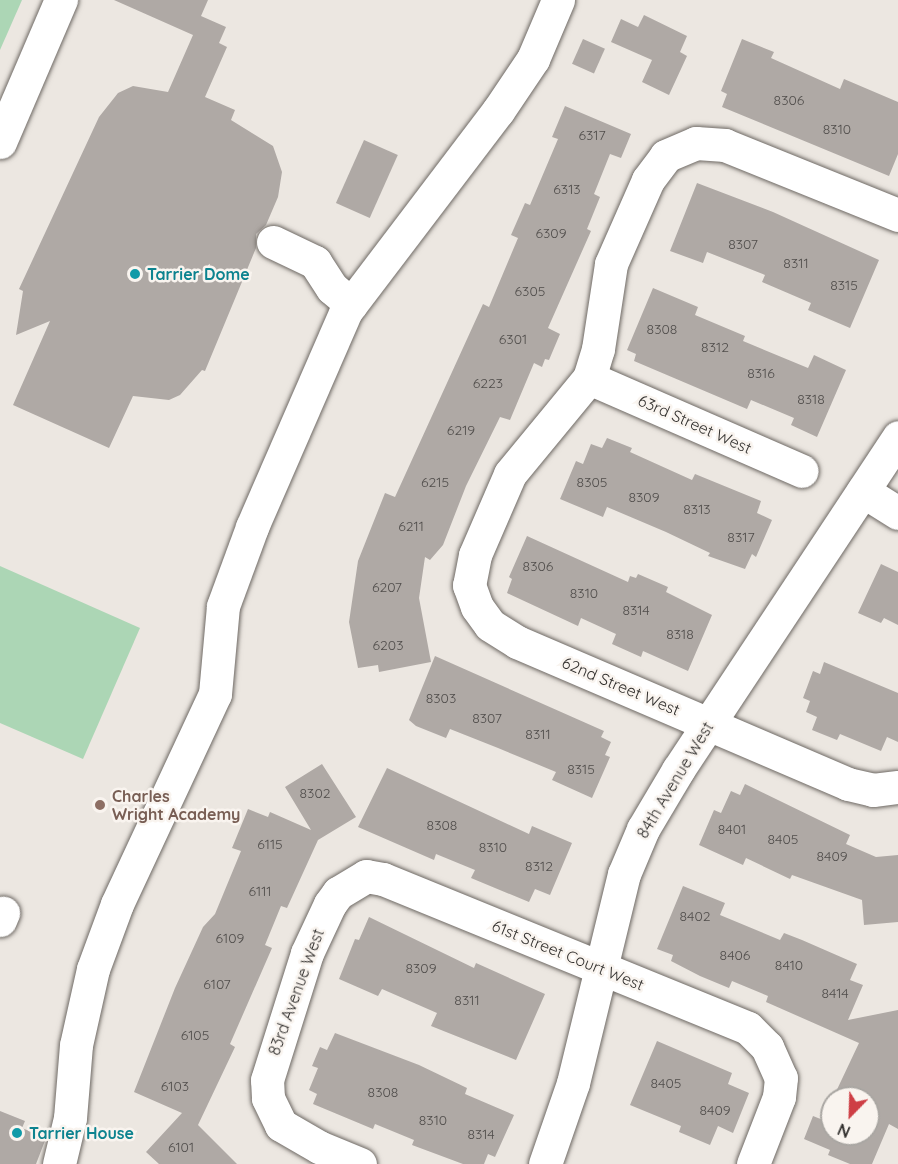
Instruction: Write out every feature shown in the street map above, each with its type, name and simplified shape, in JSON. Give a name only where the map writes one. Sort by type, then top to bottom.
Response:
[{"type":"street","points":[[0,142],[61,0]]},
{"type":"street","points":[[59,1164],[70,1118],[76,1045],[93,969],[117,904],[215,694],[223,606],[230,583],[351,304],[498,111],[533,59],[558,0]]},
{"type":"street","points":[[589,378],[598,349],[607,281],[621,238],[654,169],[673,151],[696,142],[742,151],[898,215]]},
{"type":"street","points":[[273,242],[315,262],[332,288],[351,304]]},
{"type":"street","name":"63rd Street West","points":[[589,378],[802,471]]},
{"type":"street","name":"62nd Street West","points":[[589,378],[510,474],[475,555],[469,585],[482,615],[509,637],[848,784],[873,790],[898,787]]},
{"type":"street","name":"84th Avenue West","points":[[545,1164],[573,1083],[616,902],[635,848],[709,723],[898,437]]},
{"type":"street","points":[[863,491],[898,513]]},
{"type":"street","name":"61st Street Court West","points":[[354,881],[366,876],[383,879],[740,1024],[758,1037],[771,1054],[781,1078],[779,1097],[753,1164]]},
{"type":"street","name":"83rd Avenue West","points":[[354,881],[330,904],[306,954],[267,1080],[274,1114],[293,1134],[360,1164]]},
{"type":"green space","points":[[0,0],[22,0],[0,50]]},
{"type":"green space","points":[[0,566],[140,628],[83,759],[0,723]]},
{"type":"building","name":"Tarrier Dome","points":[[114,0],[208,0],[201,16],[226,27],[219,43],[227,47],[205,97],[235,110],[231,120],[273,146],[282,172],[278,197],[266,225],[256,234],[256,248],[205,371],[202,370],[180,395],[169,400],[133,396],[109,448],[13,405],[50,321],[16,335],[23,291],[19,289],[99,117],[118,93],[133,86],[168,92],[193,35]]},
{"type":"building","points":[[644,15],[687,36],[680,52],[687,56],[669,95],[642,82],[652,60],[611,42],[621,19],[638,27]]},
{"type":"building","points":[[583,39],[605,49],[594,73],[572,64]]},
{"type":"building","points":[[742,39],[774,52],[771,58],[840,89],[844,79],[898,102],[898,154],[889,176],[722,107],[727,94],[721,91]]},
{"type":"building","points":[[565,106],[631,134],[621,158],[610,154],[594,194],[600,197],[587,229],[591,231],[548,328],[560,334],[549,360],[545,359],[542,367],[534,363],[510,420],[500,417],[466,486],[443,545],[430,560],[425,557],[419,598],[431,662],[379,672],[378,665],[358,668],[349,622],[358,561],[385,493],[395,497],[483,304],[489,307],[518,238],[511,235],[525,203],[530,205],[558,139],[552,137]]},
{"type":"building","points":[[364,140],[398,155],[370,218],[336,203]]},
{"type":"building","points":[[697,183],[773,212],[879,260],[850,328],[808,310],[811,303],[762,282],[765,275],[707,252],[703,263],[670,251]]},
{"type":"building","points":[[653,288],[698,307],[695,315],[745,336],[743,341],[808,368],[814,355],[846,370],[817,437],[791,425],[794,418],[751,400],[747,409],[634,361],[636,354],[627,350]]},
{"type":"building","points":[[607,438],[632,448],[630,452],[692,480],[695,474],[761,501],[757,513],[772,520],[756,557],[752,554],[745,569],[708,556],[710,553],[607,507],[603,517],[560,499],[576,461],[583,464],[591,444],[602,448]]},
{"type":"building","points":[[527,536],[628,582],[630,576],[636,578],[638,574],[668,587],[666,592],[712,615],[688,671],[643,651],[641,657],[612,644],[616,634],[581,618],[578,626],[507,593],[512,579],[509,577]]},
{"type":"building","points":[[881,564],[898,572],[898,625],[884,618],[881,623],[858,613]]},
{"type":"building","points":[[435,656],[604,731],[601,737],[611,742],[605,755],[610,757],[592,798],[552,780],[556,772],[450,729],[446,738],[416,726],[409,720]]},
{"type":"building","points":[[824,662],[898,693],[898,742],[887,737],[881,751],[840,734],[837,740],[812,730],[817,717],[806,712],[810,701],[803,698],[813,671],[820,674]]},
{"type":"building","points":[[322,764],[356,817],[318,840],[287,908],[281,906],[265,945],[272,948],[230,1044],[235,1047],[198,1125],[237,1164],[159,1164],[146,1152],[182,1113],[134,1092],[175,988],[203,927],[215,914],[241,851],[232,848],[248,809],[268,817],[270,812],[311,830],[285,787]]},
{"type":"building","points":[[387,768],[529,834],[532,826],[572,843],[550,895],[535,889],[529,902],[471,878],[475,870],[436,854],[434,860],[358,827]]},
{"type":"building","points":[[745,784],[850,835],[846,844],[876,857],[898,855],[898,922],[864,925],[862,900],[792,875],[790,879],[746,858],[743,865],[699,845],[714,810],[721,813],[731,791],[740,795]]},
{"type":"building","points":[[683,886],[725,903],[720,915],[780,940],[784,933],[857,964],[850,980],[863,985],[848,1020],[898,1010],[898,1129],[889,1124],[880,1145],[880,1086],[839,1086],[859,1043],[766,1002],[768,996],[732,981],[729,988],[700,976],[671,961],[673,955],[657,949]]},
{"type":"building","points":[[369,917],[474,968],[476,963],[545,994],[516,1060],[431,1026],[437,1013],[382,989],[378,996],[339,979],[355,939],[359,940]]},
{"type":"building","points":[[335,1033],[419,1065],[467,1088],[465,1094],[514,1115],[495,1157],[488,1154],[484,1164],[463,1164],[412,1145],[414,1140],[375,1124],[373,1129],[313,1104],[317,1094],[309,1090],[318,1068],[312,1066],[320,1047],[327,1050]]},
{"type":"building","points":[[657,1041],[732,1073],[728,1084],[749,1093],[733,1133],[718,1126],[710,1145],[679,1132],[681,1126],[630,1105]]},
{"type":"building","name":"Tarrier House","points":[[0,1111],[25,1121],[22,1128],[46,1138],[36,1164],[0,1164]]},
{"type":"building","points":[[813,1116],[820,1119],[820,1146],[804,1139]]},
{"type":"building","points":[[821,1146],[880,1146],[872,1164],[850,1164],[828,1155],[830,1150]]},
{"type":"place","name":"Tarrier Dome","points":[[135,274]]},
{"type":"place","name":"Charles Wright Academy","points":[[100,805]]},
{"type":"place","name":"Tarrier House","points":[[17,1133]]}]
